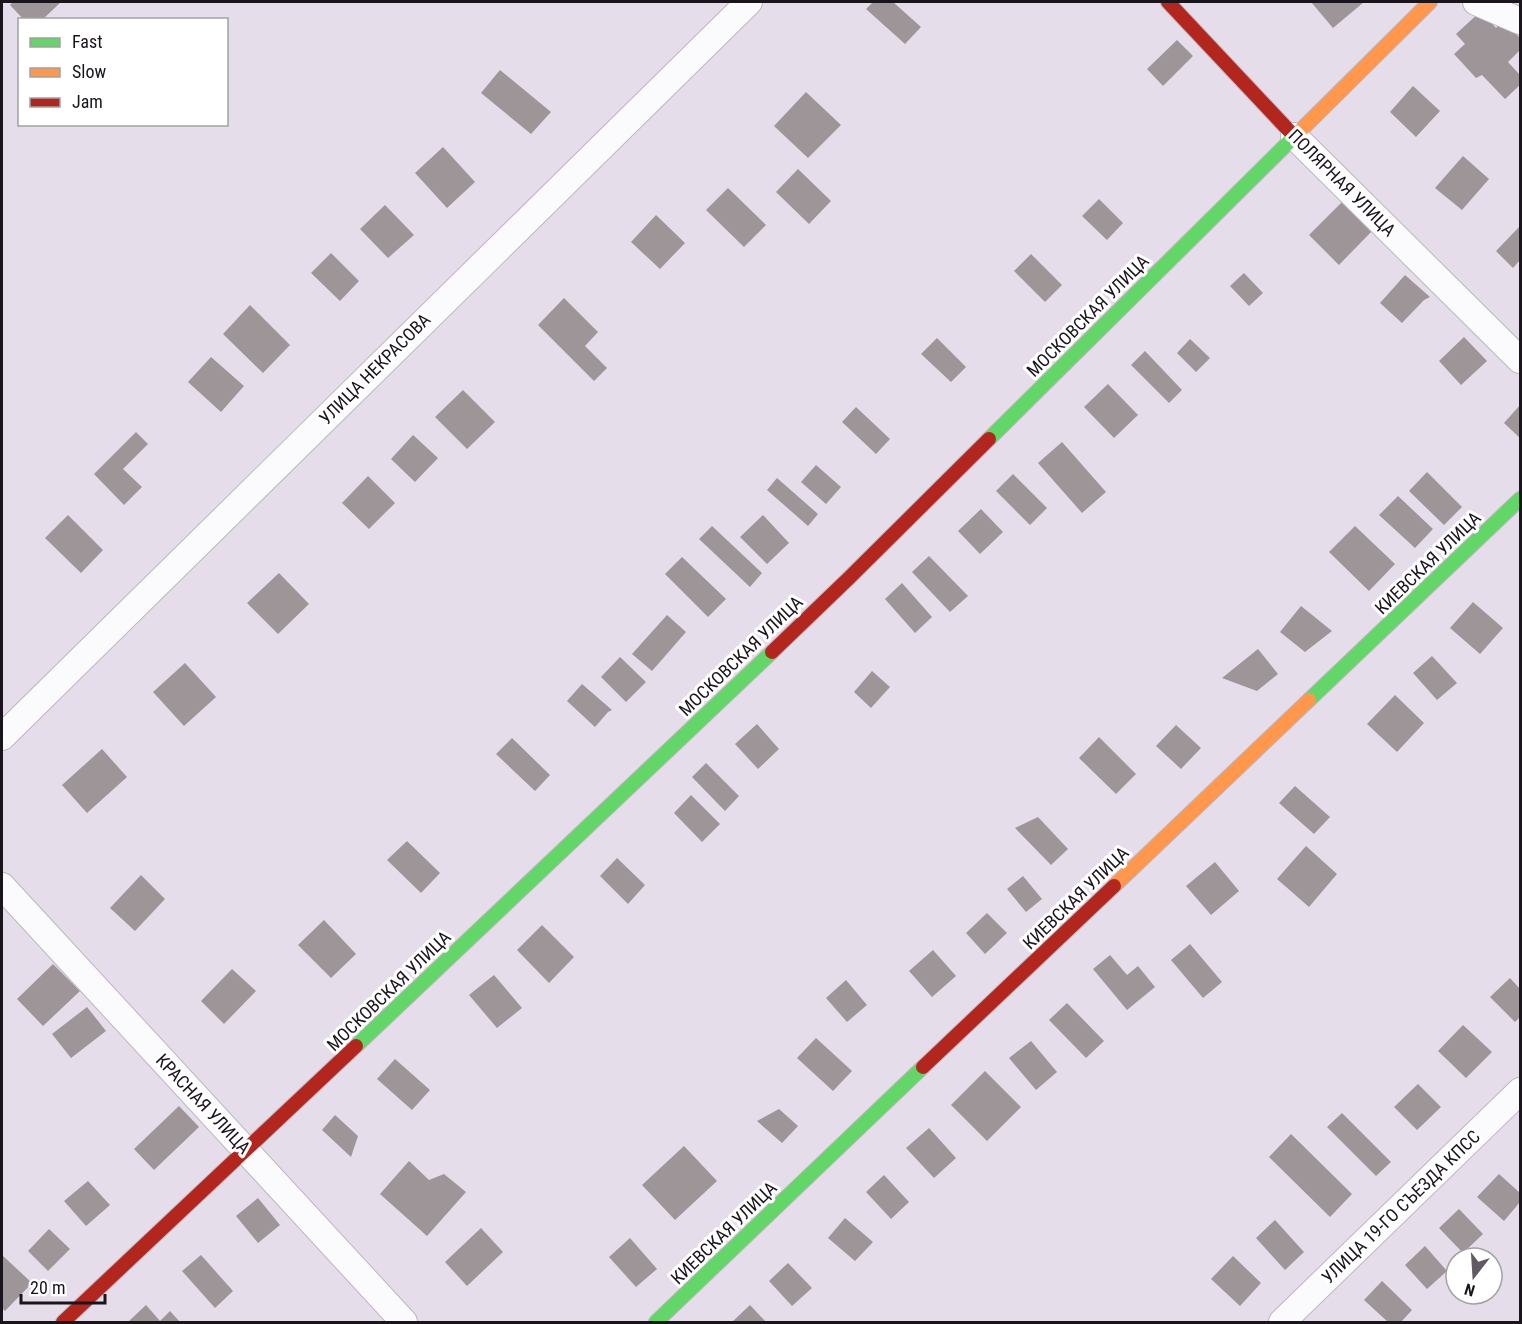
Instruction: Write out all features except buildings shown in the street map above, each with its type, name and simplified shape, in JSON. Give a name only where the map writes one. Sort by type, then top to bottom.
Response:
[{"type":"main road","name":"ПОЛЯРНАЯ УЛИЦА","points":[[1168,2],[1294,136]]},
{"type":"main road","name":"МОСКОВСКАЯ УЛИЦА","points":[[63,1323],[849,578],[1430,2]]},
{"type":"main road","name":"КИЕВСКАЯ УЛИЦА","points":[[656,1323],[1521,499]]},
{"type":"street","name":"УЛИЦА НЕКРАСОВА","points":[[2,737],[749,2]]},
{"type":"street","points":[[1476,2],[1521,21]]},
{"type":"street","name":"ПОЛЯРНАЯ УЛИЦА","points":[[1294,136],[1521,360]]},
{"type":"street","name":"КРАСНАЯ УЛИЦА","points":[[2,886],[404,1323]]},
{"type":"street","name":"УЛИЦА 19-ГО СЪЕЗДА КПСС","points":[[1282,1323],[1521,1091]]},
{"type":"traffic: fast","points":[[989,439],[1299,132]]},
{"type":"traffic: fast","points":[[1309,700],[1520,499]]},
{"type":"traffic: fast","points":[[356,1046],[772,652]]},
{"type":"traffic: fast","points":[[656,1322],[923,1067]]},
{"type":"traffic: slow","points":[[1299,132],[1430,2]]},
{"type":"traffic: slow","points":[[1114,886],[1309,700]]},
{"type":"traffic: jam","points":[[1168,2],[1294,136]]},
{"type":"traffic: jam","points":[[772,652],[989,439]]},
{"type":"traffic: jam","points":[[923,1067],[1114,886]]},
{"type":"traffic: jam","points":[[63,1322],[356,1046]]}]
